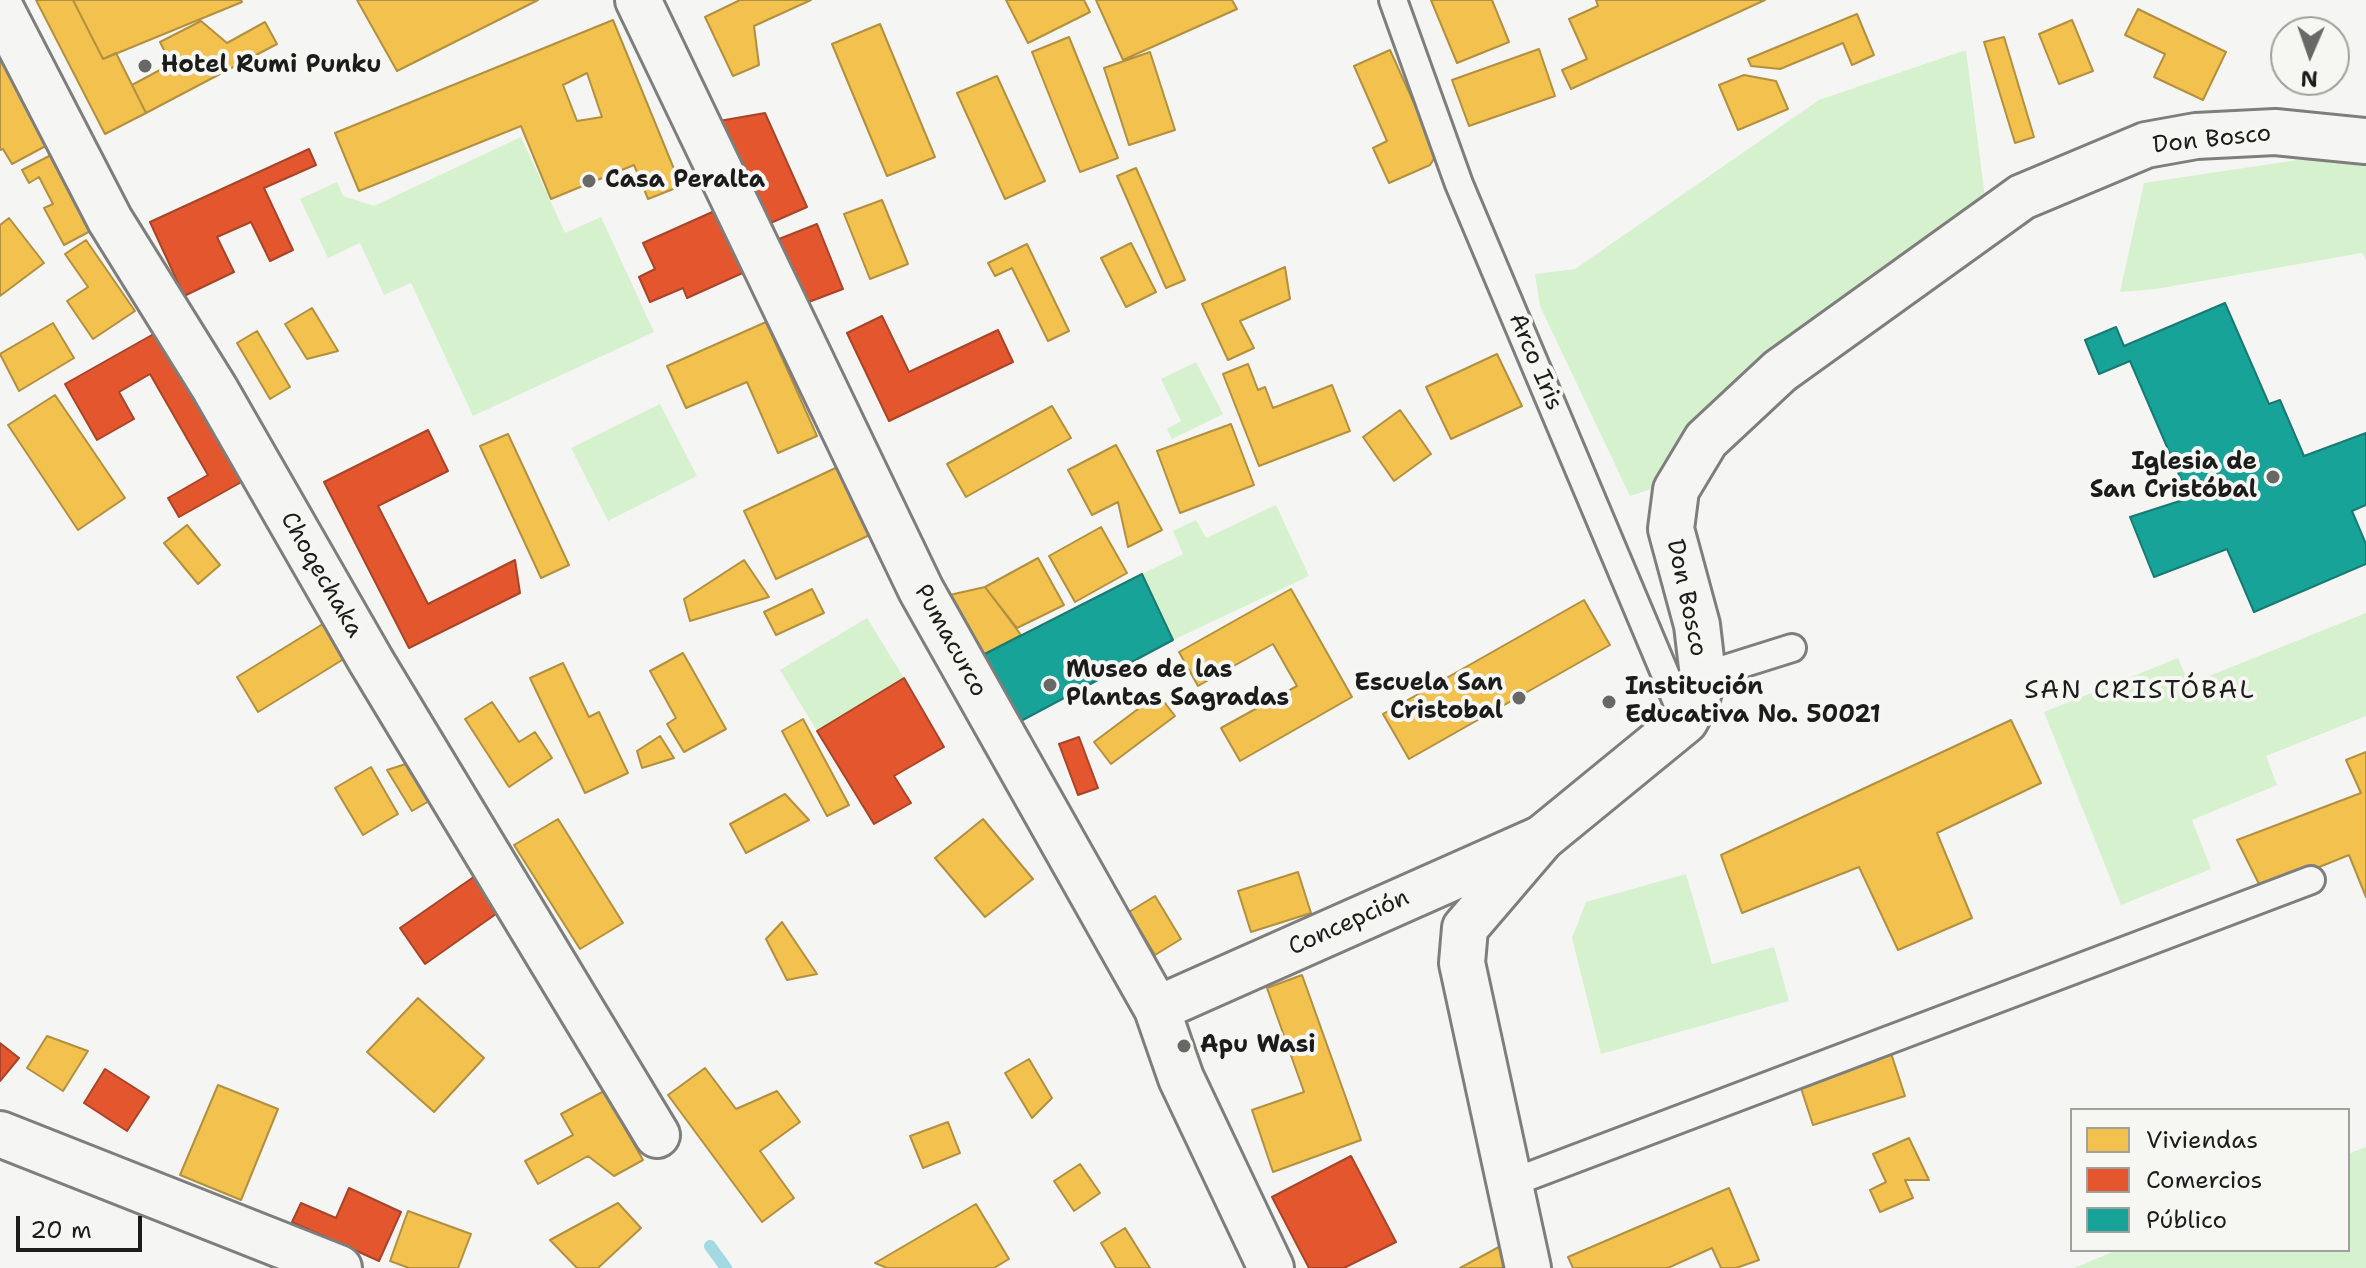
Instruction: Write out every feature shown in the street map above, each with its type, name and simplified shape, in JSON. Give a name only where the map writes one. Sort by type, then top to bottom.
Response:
[{"type":"street","name":"Pumacurco","points":[[645,2],[921,590],[1157,1009],[1181,1078],[1271,1268]]},
{"type":"street","name":"Choqechaka","points":[[0,7],[110,220],[215,389],[371,661],[657,1135]]},
{"type":"street","name":"Don Bosco","points":[[1528,1268],[1462,963],[1462,936],[1473,916],[1542,838],[1685,721],[1697,699],[1703,676],[1697,625],[1671,529],[1676,490],[1706,440],[1780,371],[2022,197],[2146,145],[2196,136],[2275,132],[2366,141]]},
{"type":"street","name":"Concepción","points":[[1157,1009],[1542,838]]},
{"type":"street","points":[[0,1134],[339,1268]]},
{"type":"lane","name":"Arco Iris","points":[[1393,0],[1459,184],[1685,721]]},
{"type":"lane","points":[[1703,676],[1792,648]]},
{"type":"lane","points":[[1511,1183],[2311,880]]},
{"type":"green space","points":[[1966,50],[1986,205],[1670,483],[1630,496],[1540,306],[1535,274],[1575,269],[1819,100]]},
{"type":"green space","points":[[521,137],[565,233],[601,217],[654,332],[473,416],[411,283],[384,295],[360,243],[328,258],[300,199],[337,182],[343,196],[374,206]]},
{"type":"green space","points":[[2331,155],[2366,160],[2366,260],[2362,253],[2156,289],[2120,292],[2144,183]]},
{"type":"green space","points":[[1196,362],[1223,414],[1172,439],[1167,429],[1181,421],[1161,379]]},
{"type":"green space","points":[[660,404],[697,476],[608,521],[571,448]]},
{"type":"green space","points":[[1276,505],[1309,576],[1173,640],[1142,574],[1183,554],[1173,531],[1196,520],[1206,538]]},
{"type":"green space","points":[[2366,613],[2366,716],[2266,756],[2277,785],[2192,820],[2211,869],[2121,905],[2044,712],[2178,658],[2189,684]]},
{"type":"green space","points":[[867,618],[904,678],[817,731],[780,670]]},
{"type":"green space","points":[[1686,874],[1712,964],[1774,947],[1789,1001],[1601,1054],[1572,938],[1586,902]]},
{"type":"green space","points":[[2366,1147],[2366,1268],[2074,1268],[2112,1252],[2350,1252],[2350,1153]]},
{"type":"building: Viviendas","points":[[36,0],[73,0],[103,59],[116,53],[146,113],[105,134]]},
{"type":"building: Viviendas","points":[[73,0],[241,0],[242,2],[103,59]]},
{"type":"building: Viviendas","points":[[357,0],[538,0],[397,71]]},
{"type":"building: Viviendas","points":[[740,0],[811,0],[754,26],[759,65],[733,76],[705,17]]},
{"type":"building: Viviendas","points":[[1006,0],[1084,0],[1090,12],[1028,43]]},
{"type":"building: Viviendas","points":[[1096,0],[1232,0],[1237,9],[1123,60]]},
{"type":"building: Viviendas","points":[[1431,0],[1492,0],[1509,42],[1457,63]]},
{"type":"building: Viviendas","points":[[1596,0],[1765,0],[1571,89],[1562,70],[1587,59],[1569,19],[1598,6]]},
{"type":"building: Viviendas","points":[[2138,9],[2226,52],[2203,100],[2154,77],[2165,54],[2125,35]]},
{"type":"building: Viviendas","points":[[1857,14],[1874,55],[1852,65],[1843,43],[1780,69],[1751,66],[1748,59]]},
{"type":"building: Viviendas","points":[[613,20],[681,186],[648,199],[634,165],[551,199],[521,126],[359,191],[335,133]],"holes":[[[587,73],[602,117],[577,121],[563,85]]]},
{"type":"building: Viviendas","points":[[2072,20],[2093,71],[2059,84],[2039,34]]},
{"type":"building: Viviendas","points":[[201,21],[227,43],[265,22],[277,44],[146,113],[132,85],[171,64],[160,42]]},
{"type":"building: Viviendas","points":[[880,24],[935,157],[887,176],[832,44]]},
{"type":"building: Viviendas","points":[[1069,37],[1118,158],[1080,172],[1032,52]]},
{"type":"building: Viviendas","points":[[2004,37],[2034,137],[2015,143],[1984,42]]},
{"type":"building: Viviendas","points":[[0,42],[55,141],[12,164],[3,149],[0,150]]},
{"type":"building: Viviendas","points":[[1539,49],[1555,96],[1469,126],[1452,80]]},
{"type":"building: Viviendas","points":[[1390,50],[1437,154],[1430,165],[1389,183],[1373,148],[1387,141],[1354,66]]},
{"type":"building: Viviendas","points":[[1150,52],[1175,130],[1129,145],[1104,68]]},
{"type":"building: Viviendas","points":[[1744,75],[1776,81],[1788,109],[1738,130],[1719,85]]},
{"type":"building: Viviendas","points":[[997,76],[1045,181],[1005,199],[957,93]]},
{"type":"building: Viviendas","points":[[57,152],[98,227],[64,245],[44,208],[53,204],[39,177],[29,183],[22,170]]},
{"type":"building: Viviendas","points":[[1136,168],[1185,280],[1166,288],[1117,176]]},
{"type":"building: Viviendas","points":[[882,200],[908,264],[870,279],[844,214]]},
{"type":"building: Viviendas","points":[[9,218],[44,263],[0,296],[0,225]]},
{"type":"building: Viviendas","points":[[86,240],[135,311],[93,339],[67,301],[88,287],[65,254]]},
{"type":"building: Viviendas","points":[[1131,243],[1156,292],[1126,307],[1101,258]]},
{"type":"building: Viviendas","points":[[1027,244],[1069,331],[1048,341],[1012,268],[995,276],[988,263]]},
{"type":"building: Viviendas","points":[[1285,267],[1290,299],[1240,321],[1254,348],[1228,360],[1202,304]]},
{"type":"building: Viviendas","points":[[312,308],[338,351],[307,359],[285,324]]},
{"type":"building: Viviendas","points":[[766,322],[817,436],[778,453],[747,382],[686,408],[667,366]]},
{"type":"building: Viviendas","points":[[53,323],[74,358],[19,391],[0,354]]},
{"type":"building: Viviendas","points":[[257,331],[290,387],[270,399],[237,343]]},
{"type":"building: Viviendas","points":[[1497,354],[1522,406],[1451,439],[1426,387]]},
{"type":"building: Viviendas","points":[[1248,364],[1258,390],[1265,387],[1273,408],[1332,385],[1350,431],[1259,466],[1223,374]]},
{"type":"building: Viviendas","points":[[55,395],[125,498],[78,530],[8,425]]},
{"type":"building: Viviendas","points":[[1052,406],[1071,438],[966,497],[947,464]]},
{"type":"building: Viviendas","points":[[1400,410],[1431,454],[1394,481],[1363,437]]},
{"type":"building: Viviendas","points":[[1231,424],[1254,485],[1180,513],[1157,451]]},
{"type":"building: Viviendas","points":[[508,434],[569,565],[541,578],[480,446]]},
{"type":"building: Viviendas","points":[[1116,445],[1162,530],[1128,547],[1118,502],[1092,515],[1068,470]]},
{"type":"building: Viviendas","points":[[844,464],[876,532],[776,579],[744,511]]},
{"type":"building: Viviendas","points":[[187,525],[220,565],[198,584],[164,543]]},
{"type":"building: Viviendas","points":[[1101,527],[1127,573],[1075,602],[1049,556]]},
{"type":"building: Viviendas","points":[[1038,558],[1064,605],[1017,628],[985,587]]},
{"type":"building: Viviendas","points":[[744,560],[769,597],[690,621],[684,599]]},
{"type":"building: Viviendas","points":[[985,587],[1021,635],[977,658],[945,596]]},
{"type":"building: Viviendas","points":[[812,589],[824,613],[776,635],[764,612]]},
{"type":"building: Viviendas","points":[[1291,589],[1352,697],[1240,761],[1221,728],[1297,686],[1273,644],[1198,686],[1179,652]]},
{"type":"building: Viviendas","points":[[1584,600],[1610,645],[1409,759],[1383,714]]},
{"type":"building: Viviendas","points":[[326,622],[347,657],[258,712],[237,677]]},
{"type":"building: Viviendas","points":[[683,653],[726,729],[684,752],[667,724],[676,718],[650,671]]},
{"type":"building: Viviendas","points":[[563,663],[589,717],[599,712],[628,773],[585,793],[530,678]]},
{"type":"building: Viviendas","points":[[1158,694],[1175,716],[1111,764],[1094,742]]},
{"type":"building: Viviendas","points":[[492,702],[519,742],[535,732],[552,758],[509,787],[465,719]]},
{"type":"building: Viviendas","points":[[803,719],[849,805],[827,816],[782,731]]},
{"type":"building: Viviendas","points":[[2011,720],[2041,783],[1937,833],[1972,918],[1898,950],[1859,867],[1742,913],[1721,855]]},
{"type":"building: Viviendas","points":[[660,736],[674,758],[642,768],[637,751]]},
{"type":"building: Viviendas","points":[[2366,752],[2366,897],[2349,855],[2262,890],[2237,840],[2361,793],[2346,760]]},
{"type":"building: Viviendas","points":[[409,763],[431,800],[412,811],[387,770]]},
{"type":"building: Viviendas","points":[[371,767],[398,814],[363,835],[335,788]]},
{"type":"building: Viviendas","points":[[785,794],[809,820],[746,853],[730,824]]},
{"type":"building: Viviendas","points":[[558,819],[623,923],[580,949],[514,845]]},
{"type":"building: Viviendas","points":[[983,819],[1033,879],[985,917],[935,858]]},
{"type":"building: Viviendas","points":[[1298,872],[1311,913],[1251,932],[1238,891]]},
{"type":"building: Viviendas","points":[[1155,896],[1181,939],[1155,955],[1129,912]]},
{"type":"building: Viviendas","points":[[782,922],[817,974],[787,980],[766,939]]},
{"type":"building: Viviendas","points":[[1302,975],[1361,1140],[1273,1172],[1252,1110],[1304,1092],[1267,988]]},
{"type":"building: Viviendas","points":[[418,998],[484,1058],[434,1112],[367,1052]]},
{"type":"building: Viviendas","points":[[47,1036],[88,1051],[63,1091],[27,1068]]},
{"type":"building: Viviendas","points":[[1889,1047],[1905,1096],[1813,1125],[1797,1076]]},
{"type":"building: Viviendas","points":[[1029,1059],[1052,1098],[1032,1118],[1005,1073]]},
{"type":"building: Viviendas","points":[[705,1068],[736,1109],[777,1091],[800,1122],[760,1151],[794,1198],[762,1222],[668,1095]]},
{"type":"building: Viviendas","points":[[218,1085],[278,1109],[241,1200],[180,1175]]},
{"type":"building: Viviendas","points":[[604,1091],[643,1160],[614,1176],[588,1156],[538,1184],[525,1161],[573,1135],[561,1114]]},
{"type":"building: Viviendas","points":[[948,1122],[960,1153],[923,1168],[910,1136]]},
{"type":"building: Viviendas","points":[[1909,1138],[1929,1180],[1905,1180],[1913,1198],[1880,1212],[1870,1190],[1886,1182],[1873,1154]]},
{"type":"building: Viviendas","points":[[1080,1164],[1100,1193],[1074,1211],[1054,1181]]},
{"type":"building: Viviendas","points":[[1729,1188],[1759,1260],[1736,1268],[1721,1268],[1712,1248],[1668,1268],[1573,1268],[1568,1257]]},
{"type":"building: Viviendas","points":[[618,1203],[641,1228],[598,1268],[577,1268],[550,1240]]},
{"type":"building: Viviendas","points":[[976,1204],[1009,1259],[994,1268],[887,1268],[875,1263]]},
{"type":"building: Viviendas","points":[[408,1211],[471,1234],[458,1268],[409,1268],[390,1261]]},
{"type":"building: Viviendas","points":[[1125,1228],[1150,1268],[1116,1268],[1101,1243]]},
{"type":"building: Viviendas","points":[[1510,1241],[1519,1258],[1501,1268],[1460,1268]]},
{"type":"building: Comercios","points":[[765,113],[807,207],[766,225],[719,121]]},
{"type":"building: Comercios","points":[[309,149],[316,165],[264,188],[293,250],[270,261],[251,222],[217,237],[234,272],[184,296],[150,222]]},
{"type":"building: Comercios","points":[[719,209],[747,271],[687,298],[683,288],[650,302],[639,277],[655,269],[643,243]]},
{"type":"building: Comercios","points":[[817,224],[843,289],[806,303],[779,239]]},
{"type":"building: Comercios","points":[[882,316],[909,372],[998,330],[1013,362],[889,421],[847,333]]},
{"type":"building: Comercios","points":[[159,331],[245,480],[179,517],[168,498],[208,475],[150,374],[119,392],[134,419],[97,440],[65,384]]},
{"type":"building: Comercios","points":[[428,430],[448,471],[378,506],[428,604],[515,560],[520,593],[409,648],[324,482]]},
{"type":"building: Comercios","points":[[904,678],[944,747],[894,776],[911,803],[874,824],[817,731]]},
{"type":"building: Comercios","points":[[1079,737],[1098,788],[1078,795],[1059,744]]},
{"type":"building: Comercios","points":[[478,874],[503,909],[425,964],[400,928]]},
{"type":"building: Comercios","points":[[0,1043],[19,1058],[0,1081]]},
{"type":"building: Comercios","points":[[105,1069],[149,1097],[127,1131],[84,1103]]},
{"type":"building: Comercios","points":[[1351,1156],[1396,1242],[1344,1268],[1309,1268],[1272,1197]]},
{"type":"building: Comercios","points":[[349,1188],[401,1212],[379,1261],[292,1222],[301,1203],[336,1218]]},
{"type":"building: Público","name":"Iglesia de San Cristóbal","points":[[2225,303],[2269,404],[2280,400],[2304,456],[2366,433],[2366,505],[2352,511],[2366,544],[2366,564],[2254,612],[2227,549],[2154,577],[2130,517],[2189,498],[2130,361],[2099,374],[2085,340],[2116,327],[2124,346]]},
{"type":"building: Público","points":[[1142,574],[1173,640],[1019,722],[977,658]]},
{"type":"waterway","points":[[710,1246],[726,1268]]},
{"type":"place","name":"Hotel Rumi Punku","points":[[145,66]]},
{"type":"place","name":"Casa Peralta","points":[[589,181]]},
{"type":"place","name":"Iglesia de San Cristóbal","points":[[2273,477]]},
{"type":"place","name":"Museo de las Plantas Sagradas","points":[[1050,685]]},
{"type":"place","name":"Escuela San Cristobal","points":[[1519,698]]},
{"type":"place","name":"Institución Educativa No. 50021","points":[[1609,702]]},
{"type":"place","name":"Apu Wasi","points":[[1184,1046]]},
{"type":"district","name":"SAN CRISTÓBAL","points":[[2140,691]]}]
